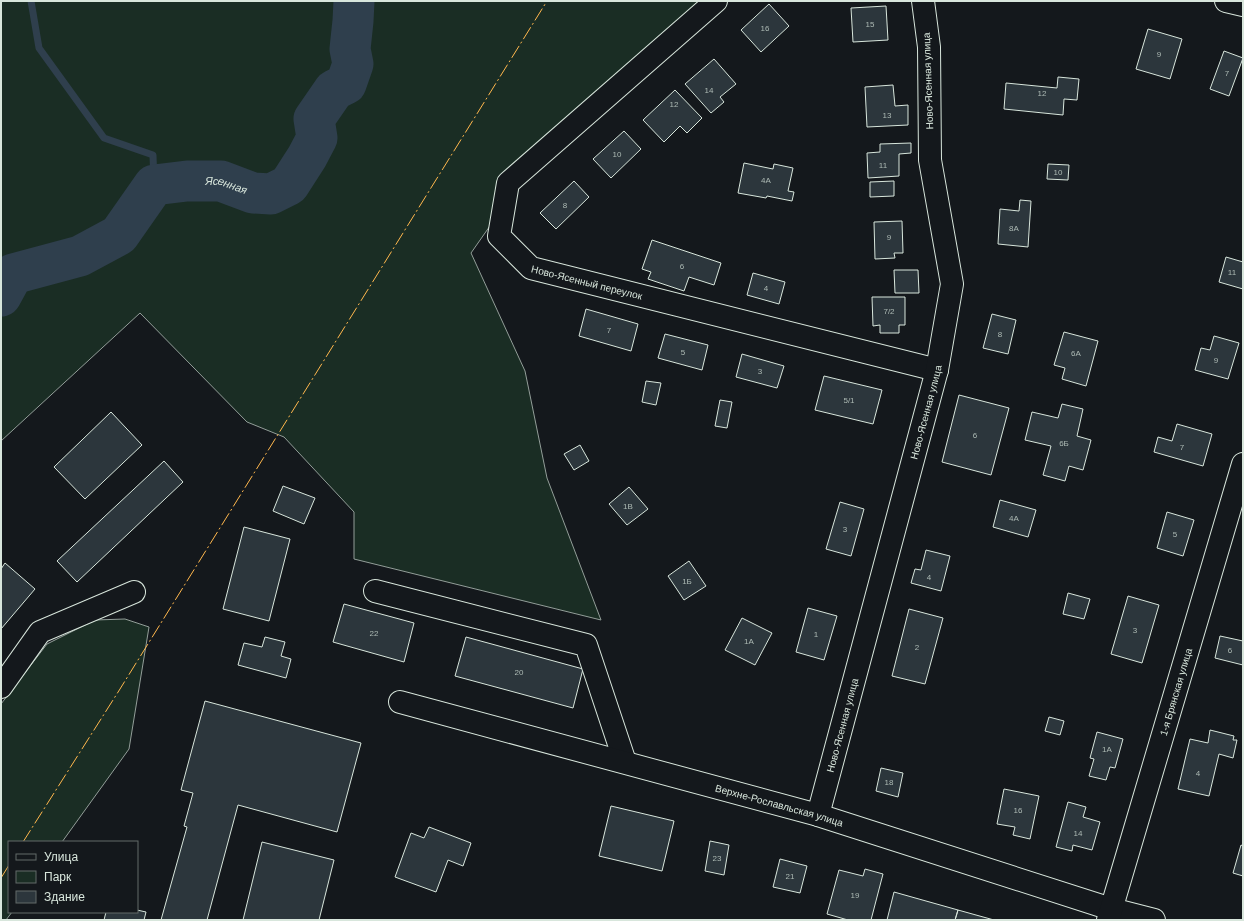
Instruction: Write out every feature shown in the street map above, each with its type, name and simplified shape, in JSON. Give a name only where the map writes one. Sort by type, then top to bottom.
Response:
[{"type":"street","name":"Ново-Ясенный переулок","points":[[716,1],[508,183],[499,236],[531,268],[937,370]]},
{"type":"street","name":"Ново-Ясенная улица","points":[[818,815],[937,370],[952,284],[930,160],[929,48],[924,1]]},
{"type":"street","points":[[1226,1],[1243,5]]},
{"type":"street","name":"1-я Брянская улица","points":[[1109,915],[1243,464]]},
{"type":"street","points":[[375,591],[586,645],[625,762]]},
{"type":"street","points":[[1,687],[40,632],[134,592]]},
{"type":"street","name":"Верхне-Рославльская улица","points":[[400,702],[818,815],[1109,915],[1154,920]]},
{"type":"green space","points":[[1,1],[703,1],[546,138],[499,213],[471,253],[525,371],[547,478],[601,620],[354,559],[354,512],[284,437],[247,422],[140,313],[1,441]]},
{"type":"green space","points":[[125,619],[149,627],[129,749],[63,841],[8,841],[8,913],[11,913],[6,920],[1,920],[1,704],[47,644],[95,620]]},
{"type":"building","points":[[769,4],[789,26],[761,52],[741,30]]},
{"type":"building","points":[[886,6],[888,40],[853,42],[851,8]]},
{"type":"building","points":[[1148,29],[1182,39],[1170,79],[1136,69]]},
{"type":"building","points":[[1224,51],[1243,58],[1229,96],[1210,89]]},
{"type":"building","points":[[714,59],[736,84],[720,97],[724,102],[711,113],[685,84]]},
{"type":"building","points":[[1058,77],[1079,79],[1077,100],[1064,99],[1063,115],[1004,109],[1006,83],[1057,88]]},
{"type":"building","points":[[893,85],[895,106],[908,105],[908,125],[867,127],[865,87]]},
{"type":"building","points":[[675,90],[702,118],[687,133],[680,126],[664,142],[643,120]]},
{"type":"building","points":[[624,131],[641,149],[611,178],[593,159]]},
{"type":"building","points":[[911,143],[911,153],[899,154],[899,176],[868,178],[867,153],[880,152],[880,144]]},
{"type":"building","points":[[744,163],[773,169],[774,164],[793,168],[788,191],[794,192],[792,201],[767,196],[766,198],[738,193]]},
{"type":"building","points":[[1048,164],[1069,165],[1068,180],[1047,179]]},
{"type":"building","points":[[574,181],[589,197],[556,229],[540,213]]},
{"type":"building","points":[[894,181],[894,196],[870,197],[870,182]]},
{"type":"building","points":[[1020,200],[1031,201],[1028,247],[998,244],[1000,209],[1019,211]]},
{"type":"building","points":[[902,221],[903,253],[894,253],[895,258],[875,259],[874,222]]},
{"type":"building","points":[[652,240],[721,263],[714,285],[689,277],[684,291],[648,279],[651,272],[642,269]]},
{"type":"building","points":[[1226,257],[1243,262],[1243,289],[1219,282]]},
{"type":"building","points":[[894,270],[918,270],[919,293],[895,293]]},
{"type":"building","points":[[753,273],[785,282],[779,304],[747,295]]},
{"type":"building","points":[[872,297],[905,297],[905,325],[899,325],[899,333],[880,333],[880,325],[873,326]]},
{"type":"building","points":[[586,309],[638,324],[631,351],[579,336]]},
{"type":"building","points":[[992,314],[1016,320],[1008,354],[983,348]]},
{"type":"building","points":[[1064,332],[1098,341],[1086,386],[1062,379],[1065,368],[1054,365]]},
{"type":"building","points":[[665,334],[708,345],[702,370],[658,358]]},
{"type":"building","points":[[1214,336],[1239,343],[1228,379],[1195,370],[1201,348],[1210,350]]},
{"type":"building","points":[[742,354],[784,366],[777,388],[736,377]]},
{"type":"building","points":[[824,376],[882,390],[873,424],[815,410]]},
{"type":"building","points":[[646,381],[661,383],[656,405],[642,402]]},
{"type":"building","points":[[959,395],[1009,408],[991,475],[942,462]]},
{"type":"building","points":[[720,400],[732,402],[727,428],[715,426]]},
{"type":"building","points":[[1062,404],[1083,409],[1077,436],[1091,440],[1083,470],[1069,466],[1065,481],[1043,475],[1051,446],[1025,440],[1032,412],[1058,418]]},
{"type":"building","points":[[111,412],[142,445],[85,499],[54,467]]},
{"type":"building","points":[[1177,424],[1212,434],[1203,466],[1154,452],[1158,437],[1172,441]]},
{"type":"building","points":[[580,445],[589,461],[574,470],[564,454]]},
{"type":"building","points":[[164,461],[183,482],[77,582],[57,561]]},
{"type":"building","points":[[283,486],[315,498],[304,524],[273,511]]},
{"type":"building","points":[[629,487],[648,509],[627,525],[609,504]]},
{"type":"building","points":[[1000,500],[1036,510],[1028,537],[993,527]]},
{"type":"building","points":[[840,502],[864,509],[851,556],[826,549]]},
{"type":"building","points":[[1167,512],[1194,520],[1183,556],[1157,548]]},
{"type":"building","points":[[244,527],[290,539],[269,621],[223,609]]},
{"type":"building","points":[[926,550],[950,556],[941,591],[911,583],[915,569],[921,570]]},
{"type":"building","points":[[689,561],[706,586],[684,600],[668,576]]},
{"type":"building","points":[[5,563],[35,589],[1,629],[1,569]]},
{"type":"building","points":[[1068,593],[1090,599],[1084,619],[1063,614]]},
{"type":"building","points":[[1128,596],[1159,605],[1142,663],[1111,654]]},
{"type":"building","points":[[344,604],[414,623],[404,662],[333,642]]},
{"type":"building","points":[[808,608],[837,616],[824,660],[796,652]]},
{"type":"building","points":[[909,609],[943,618],[925,684],[892,676]]},
{"type":"building","points":[[742,618],[772,633],[755,665],[725,650]]},
{"type":"building","points":[[1220,636],[1243,641],[1243,665],[1215,658]]},
{"type":"building","points":[[265,637],[285,642],[281,656],[291,659],[286,678],[238,665],[244,643],[262,647]]},
{"type":"building","points":[[466,637],[583,669],[573,708],[455,676]]},
{"type":"building","points":[[205,701],[361,743],[337,832],[238,805],[207,920],[161,920],[187,827],[184,826],[193,793],[181,790]]},
{"type":"building","points":[[1049,717],[1064,721],[1060,735],[1045,731]]},
{"type":"building","points":[[1210,730],[1234,736],[1233,740],[1237,740],[1233,758],[1219,754],[1209,796],[1178,789],[1190,739],[1208,743]]},
{"type":"building","points":[[1097,732],[1123,739],[1115,768],[1110,767],[1106,780],[1089,776],[1094,759],[1090,758]]},
{"type":"building","points":[[881,768],[903,773],[898,797],[876,791]]},
{"type":"building","points":[[1004,789],[1039,796],[1030,839],[1013,835],[1015,827],[997,824]]},
{"type":"building","points":[[1068,802],[1086,807],[1083,817],[1100,822],[1092,850],[1073,845],[1072,851],[1056,847]]},
{"type":"building","points":[[611,806],[674,821],[662,871],[599,856]]},
{"type":"building","points":[[429,827],[471,843],[463,866],[448,860],[436,892],[395,877],[411,833],[424,838]]},
{"type":"building","points":[[710,841],[729,845],[724,875],[705,871]]},
{"type":"building","points":[[262,842],[334,860],[319,920],[243,920]]},
{"type":"building","points":[[1241,845],[1243,846],[1243,876],[1233,873]]},
{"type":"building","points":[[780,859],[807,866],[800,893],[773,887]]},
{"type":"building","points":[[865,869],[883,874],[871,920],[848,920],[827,914],[839,870],[863,876]]},
{"type":"building","points":[[894,892],[958,910],[955,920],[887,920]]},
{"type":"building","points":[[138,910],[146,912],[144,920],[104,920],[106,913],[138,913]]},
{"type":"building","points":[[958,910],[994,920],[955,920]]},
{"type":"waterway","points":[[31,1],[39,48],[104,138],[153,155],[154,185]]},
{"type":"waterway","name":"Ясенная","points":[[1,296],[13,274],[80,256],[119,235],[154,185],[187,181],[221,181],[253,193],[271,194],[289,185],[317,138],[314,119],[334,90],[346,84],[353,64],[350,49],[354,1]]},
{"type":"power","points":[[24,841],[120,689],[547,1]]},
{"type":"power","points":[[1,878],[8,867]]}]
